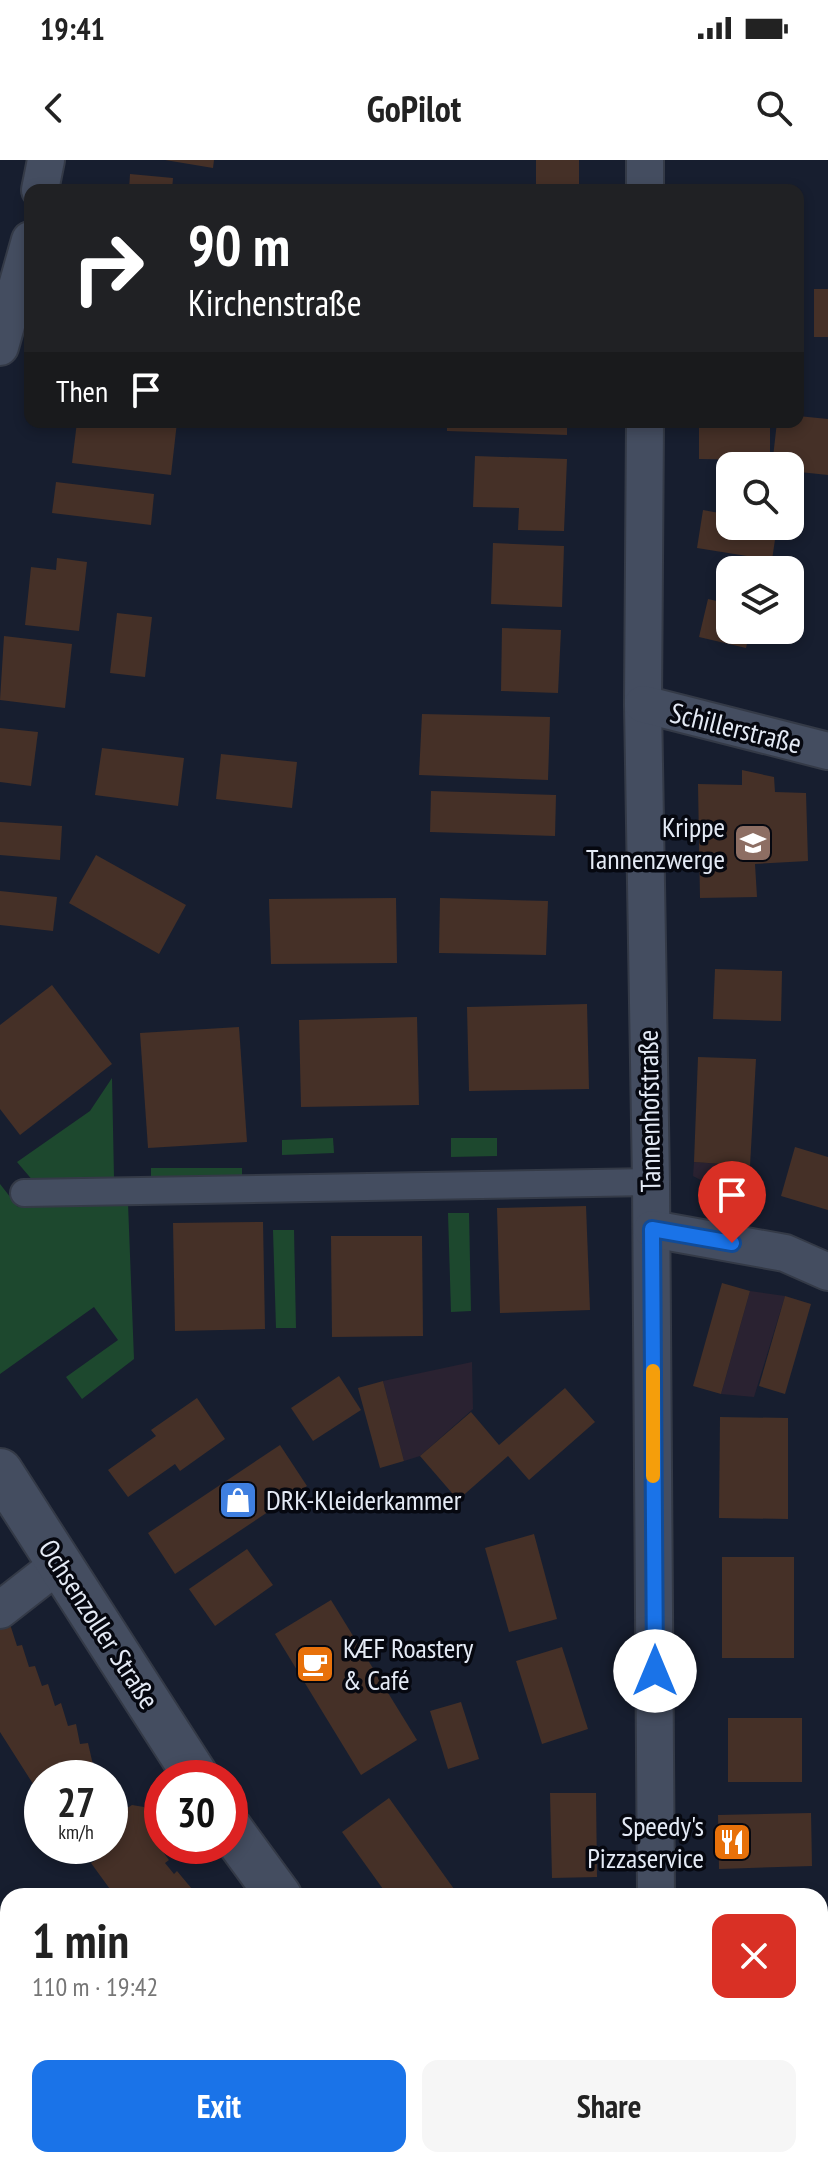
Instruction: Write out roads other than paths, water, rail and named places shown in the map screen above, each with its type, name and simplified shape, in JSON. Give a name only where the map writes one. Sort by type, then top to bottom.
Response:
[{"type":"main road","name":"Ochsenzoller Straße","points":[[0,1471],[185,1760]]},
{"type":"main road","points":[[248,1854],[273,1888]]},
{"type":"street","points":[[41,184],[46,160]]},
{"type":"street","points":[[645,160],[645,184]]},
{"type":"street","points":[[0,347],[24,261]]},
{"type":"street","name":"Tannenhofstraße","points":[[645,428],[643,704],[652,1229],[656,1888]]},
{"type":"street","name":"Schillerstraße","points":[[643,704],[828,751]]},
{"type":"street","points":[[24,1193],[651,1182]]},
{"type":"street","points":[[652,1229],[785,1253],[828,1272]]},
{"type":"street","points":[[0,1610],[59,1564]]},
{"type":"place","name":"Krippe Tannenzwerge","points":[[753,843]]},
{"type":"place","name":"DRK-Kleiderkammer","points":[[238,1500]]},
{"type":"place","name":"KÆF Roastery & Café","points":[[315,1664]]},
{"type":"place","name":"Speedy's Pizzaservice","points":[[732,1842]]}]
